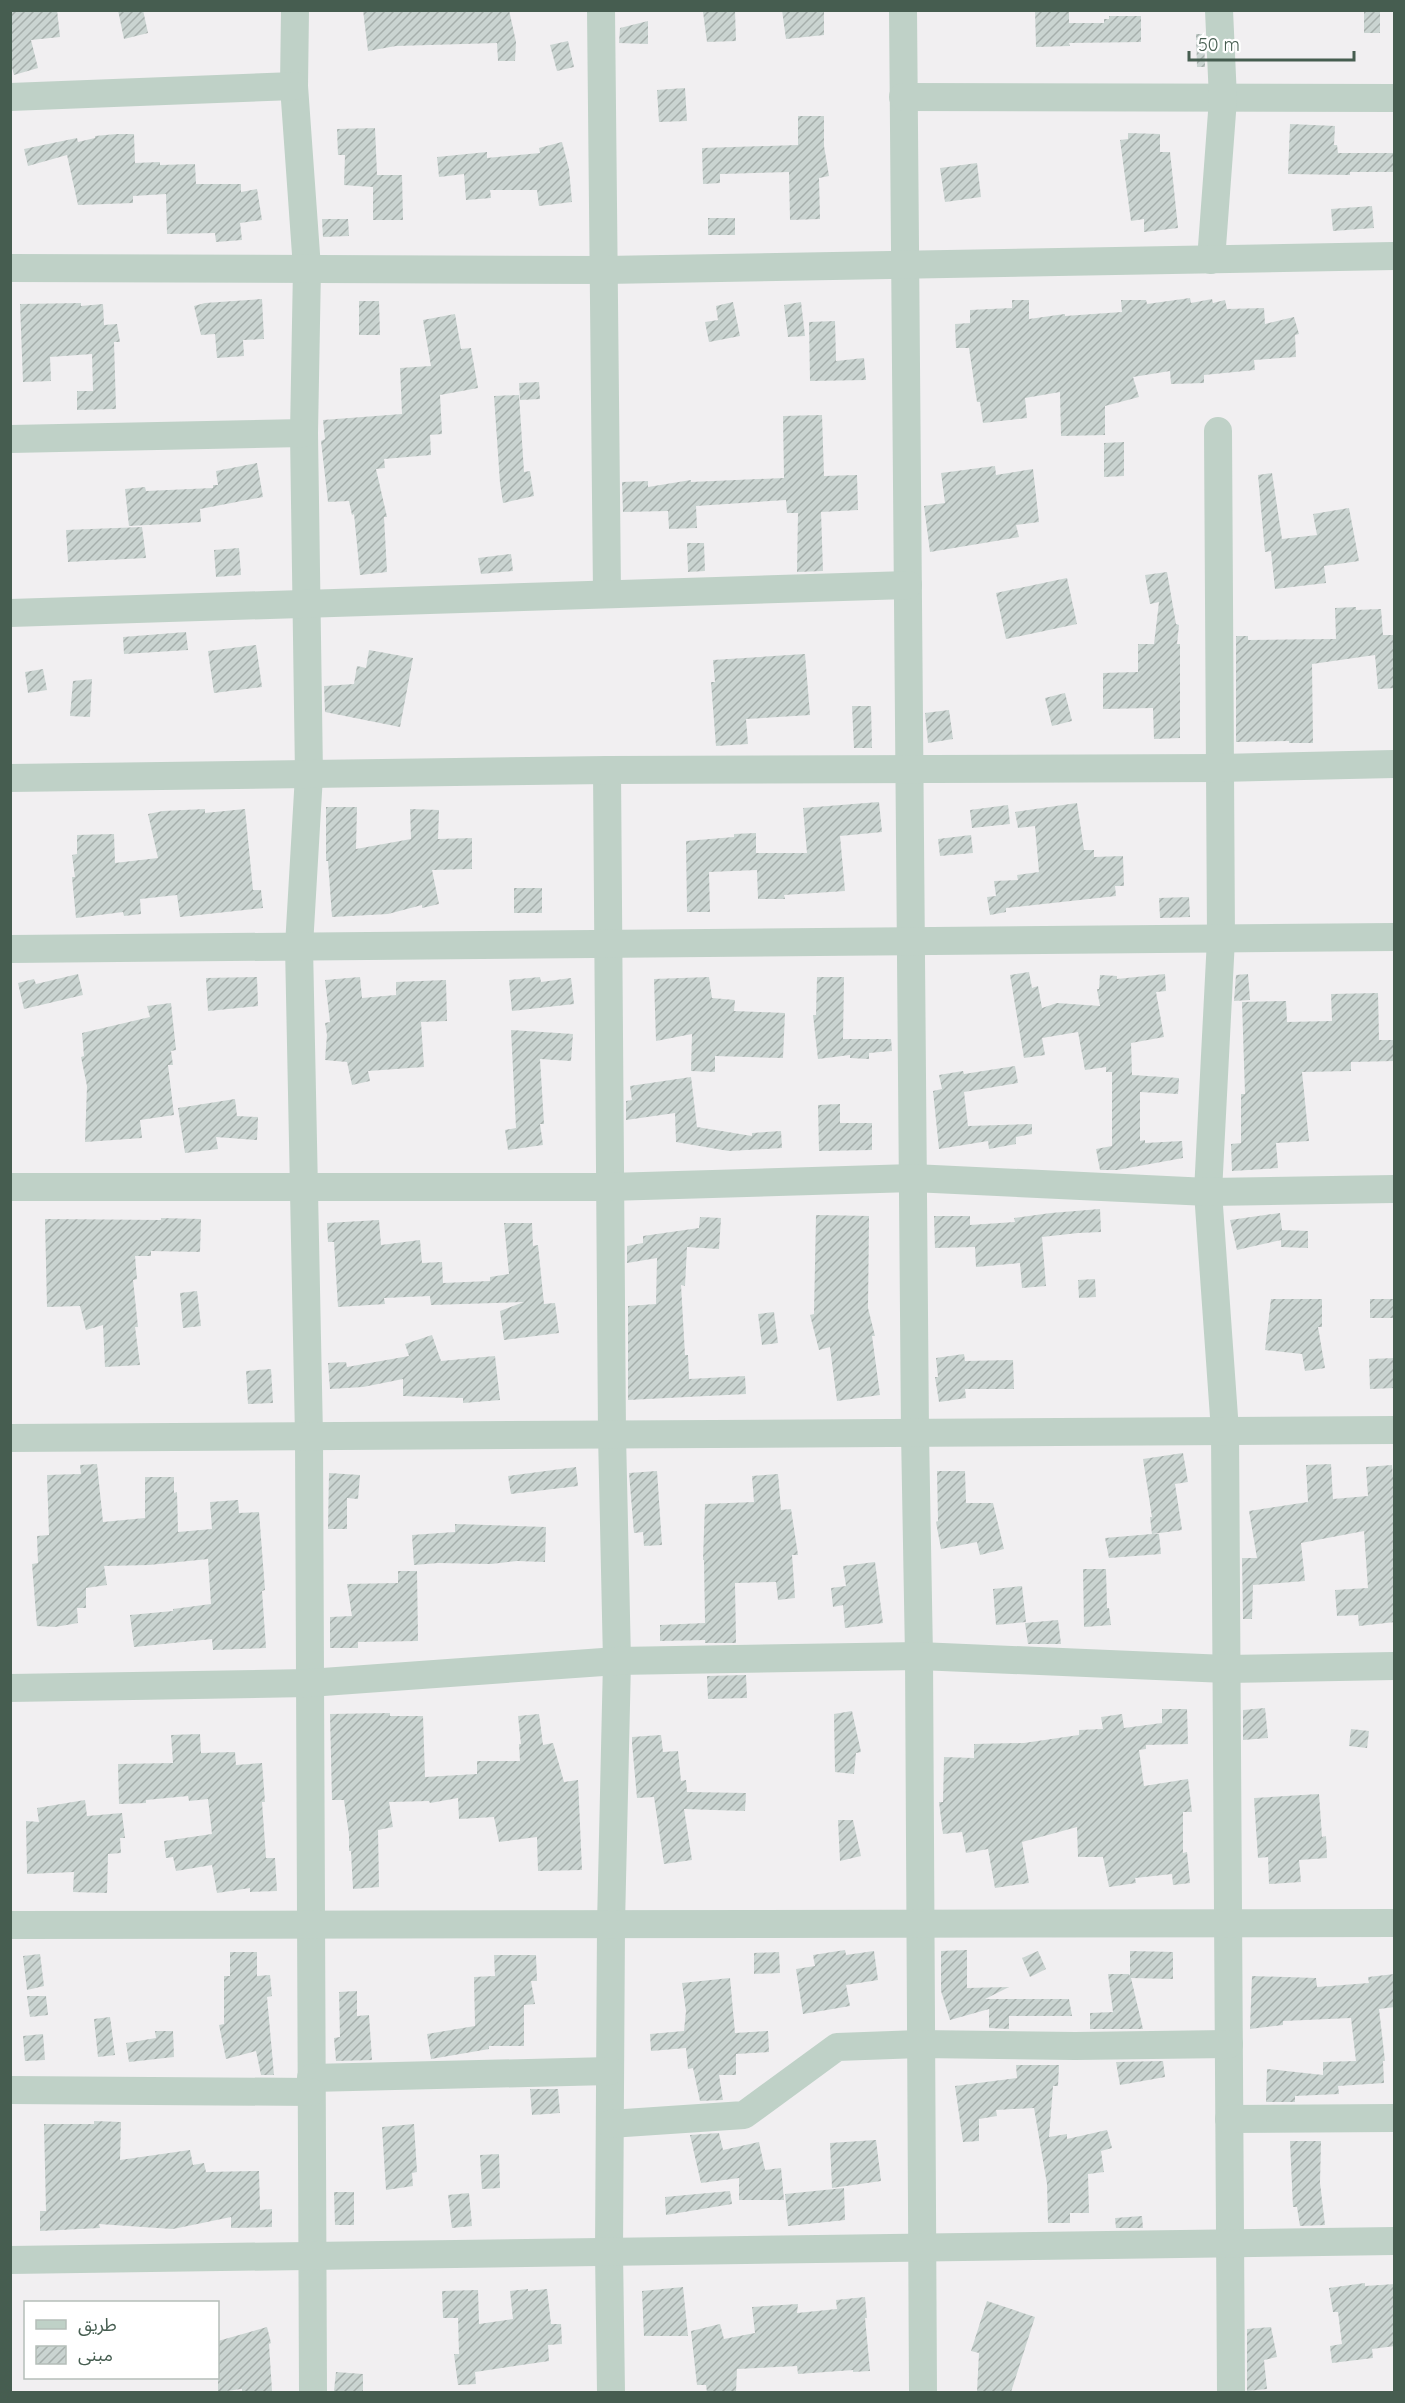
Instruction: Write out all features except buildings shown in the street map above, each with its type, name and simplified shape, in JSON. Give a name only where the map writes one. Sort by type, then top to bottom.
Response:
[{"type":"street","points":[[296,10],[294,86],[307,268],[304,434],[309,775],[299,946],[309,1436],[313,2392]]},
{"type":"street","points":[[601,10],[608,593]]},
{"type":"street","points":[[903,10],[915,1432],[919,1656],[923,2392]]},
{"type":"street","points":[[1211,260],[1223,99],[1220,10]]},
{"type":"street","points":[[10,97],[294,86]]},
{"type":"street","points":[[903,97],[1395,98]]},
{"type":"street","points":[[10,268],[605,270],[1395,256]]},
{"type":"street","points":[[1218,431],[1221,939],[1208,1192],[1225,1431],[1232,2392]]},
{"type":"street","points":[[10,439],[304,434]]},
{"type":"street","points":[[10,613],[908,585]]},
{"type":"street","points":[[10,778],[607,770],[1220,768],[1395,764]]},
{"type":"street","points":[[607,770],[609,1187],[617,1660],[611,1924],[609,2252],[611,2392]]},
{"type":"street","points":[[10,949],[1395,937]]},
{"type":"street","points":[[10,1187],[609,1187],[913,1178],[1208,1192],[1395,1189]]},
{"type":"street","points":[[10,1438],[1395,1430]]},
{"type":"street","points":[[10,1688],[309,1683],[617,1660],[919,1656],[1226,1669],[1395,1666]]},
{"type":"street","points":[[10,1925],[1395,1923]]},
{"type":"street","points":[[610,2124],[744,2115],[837,2047],[920,2044],[1075,2046],[1229,2044]]},
{"type":"street","points":[[10,2090],[311,2085],[610,2071]]},
{"type":"street","points":[[1229,2119],[1395,2118]]},
{"type":"street","points":[[10,2260],[1395,2241]]}]
